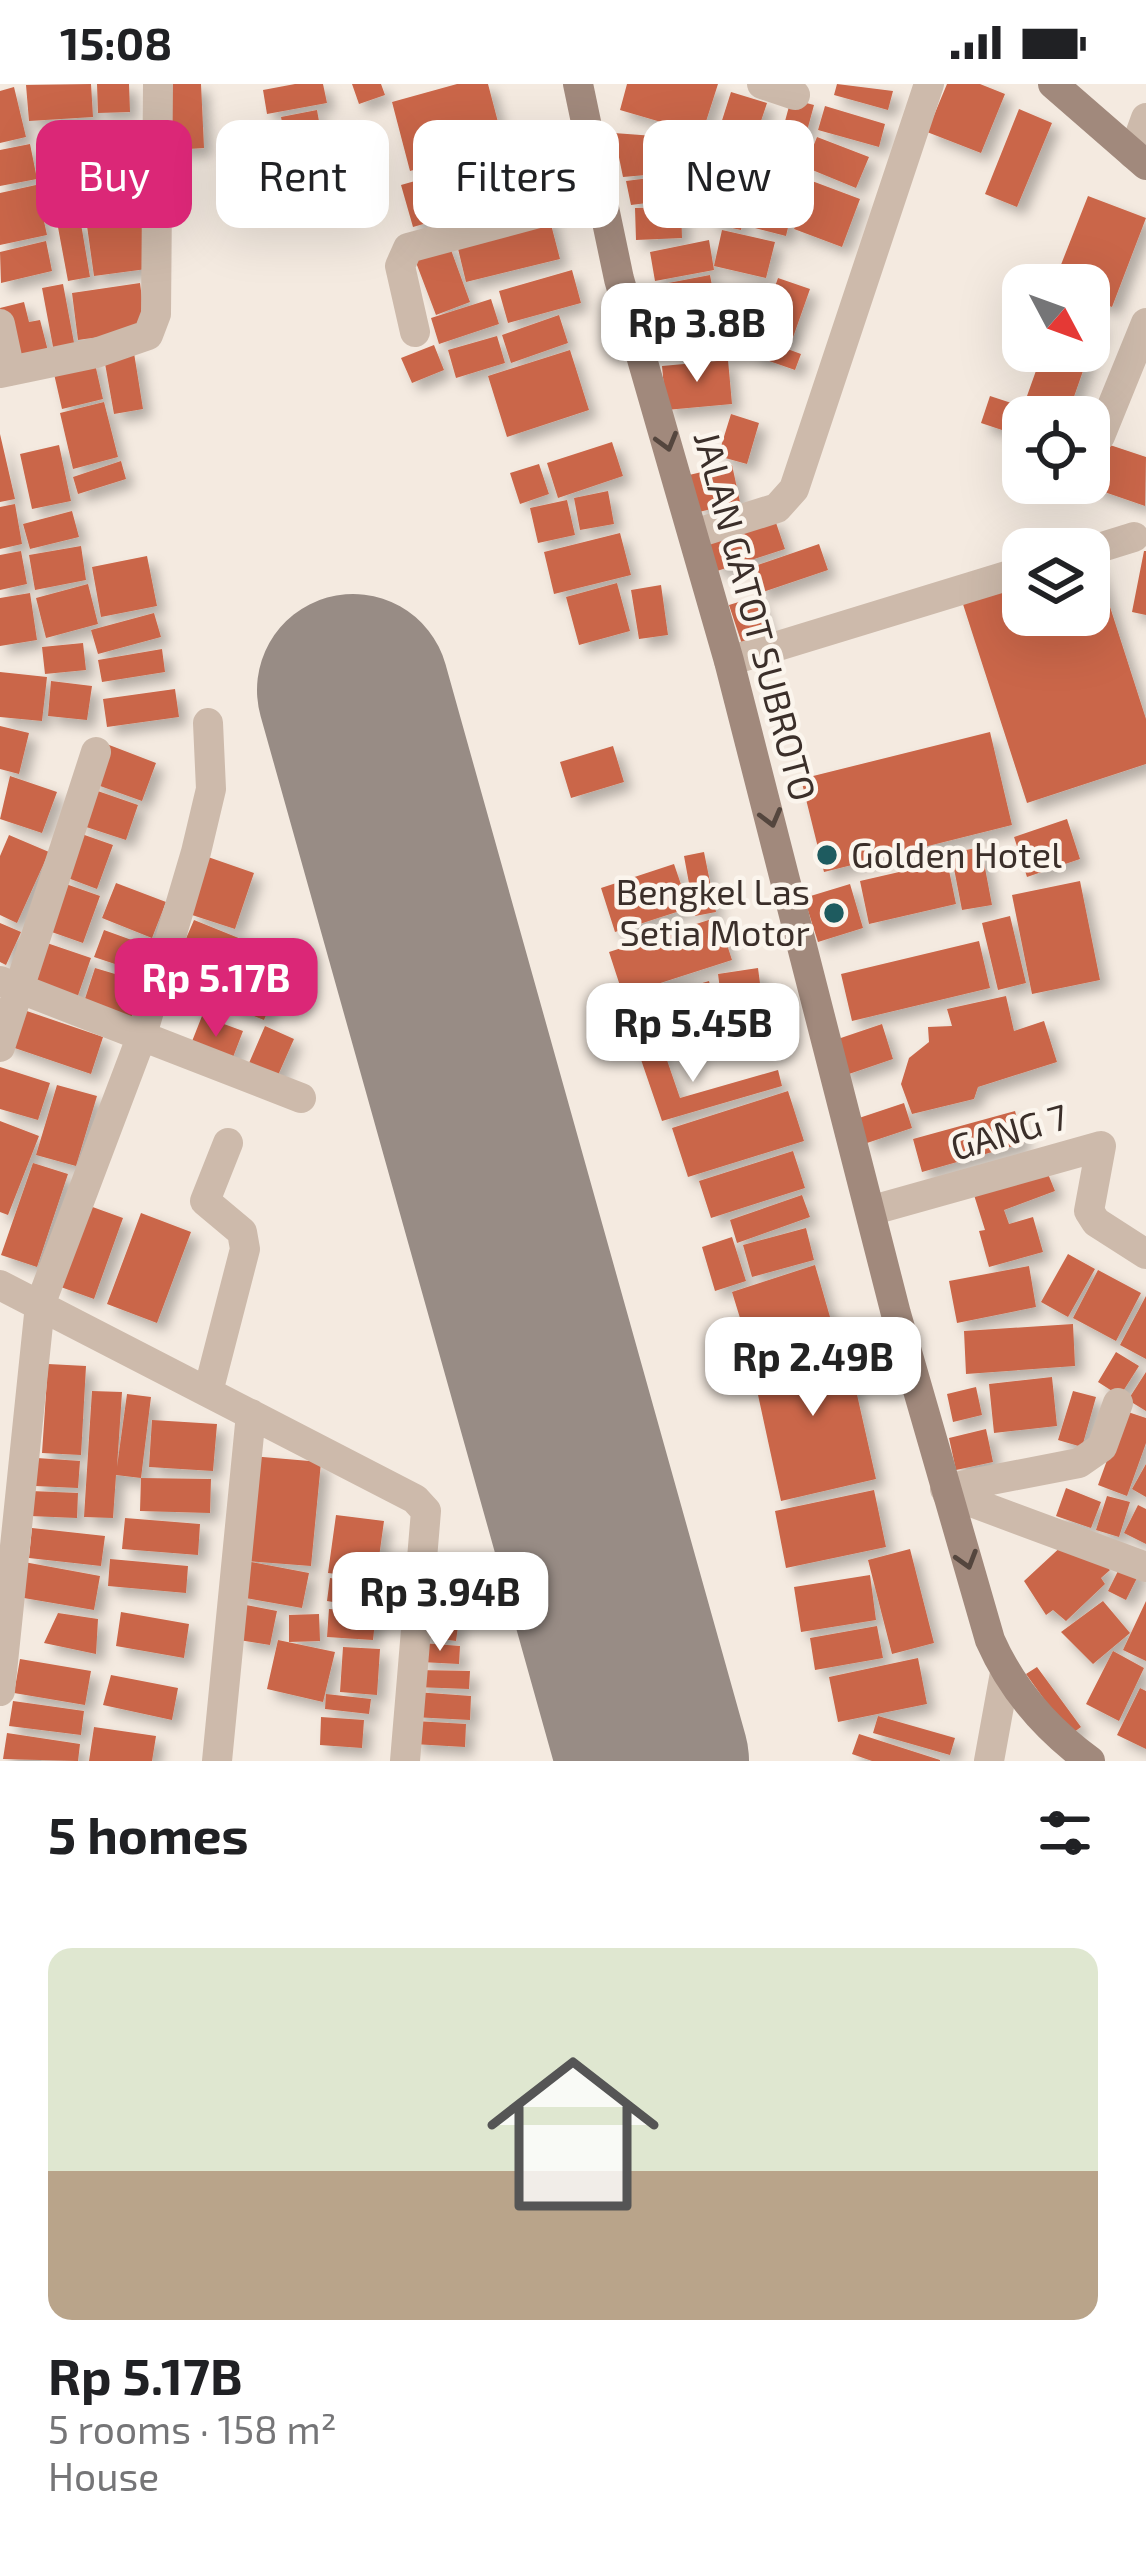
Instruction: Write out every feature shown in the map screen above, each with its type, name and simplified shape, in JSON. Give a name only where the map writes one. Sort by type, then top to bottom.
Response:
[{"type":"street","points":[[0,324],[5,372],[140,342],[148,335],[155,314],[158,84]]},
{"type":"street","name":"JALAN GATOT SUBROTO","points":[[578,84],[586,120]]},
{"type":"street","points":[[762,84],[795,95]]},
{"type":"street","points":[[694,534],[777,508],[794,489],[929,84]]},
{"type":"street","points":[[1053,84],[1140,159]]},
{"type":"street","points":[[1140,159],[1146,118]]},
{"type":"street","points":[[415,332],[400,266],[408,248],[483,228]]},
{"type":"street","name":"JALAN GATOT SUBROTO","points":[[609,228],[619,279],[729,661],[946,1491],[1005,1673],[1036,1714],[1090,1761]]},
{"type":"street","points":[[1110,411],[1146,323]]},
{"type":"street","points":[[1110,544],[1134,537]]},
{"type":"street","points":[[729,661],[1002,577]]},
{"type":"street","points":[[0,1691],[40,1305],[141,1038],[205,823],[213,761],[208,723]]},
{"type":"street","points":[[0,1047],[10,985],[96,752]]},
{"type":"street","points":[[10,985],[301,1098]]},
{"type":"street","points":[[208,1392],[245,1249],[238,1228],[214,1214],[205,1201],[228,1143]]},
{"type":"street","name":"GANG 7","points":[[873,1210],[1101,1146],[1089,1210],[1096,1222],[1146,1254]]},
{"type":"street","points":[[0,1285],[415,1499],[425,1511],[405,1761]]},
{"type":"street","points":[[946,1491],[1062,1469],[1092,1456],[1111,1432],[1118,1402]]},
{"type":"street","points":[[217,1761],[251,1414]]},
{"type":"street","points":[[946,1491],[1146,1567]]},
{"type":"street","points":[[989,1761],[1005,1673]]},
{"type":"building","points":[[91,84],[93,117],[29,121],[26,85]]},
{"type":"building","points":[[97,84],[129,84],[130,112],[98,113]]},
{"type":"building","points":[[169,84],[201,84],[204,148],[192,149],[192,120],[171,120]]},
{"type":"building","points":[[323,84],[327,103],[267,114],[263,90]]},
{"type":"building","points":[[352,84],[381,84],[385,95],[359,104]]},
{"type":"building","points":[[457,84],[488,84],[497,120],[413,120],[410,171],[392,102]]},
{"type":"building","points":[[627,84],[718,84],[706,120],[654,120],[620,110]]},
{"type":"building","points":[[837,84],[893,91],[888,110],[834,95]]},
{"type":"building","points":[[947,84],[980,84],[1005,94],[981,153],[927,132]]},
{"type":"building","points":[[14,87],[26,137],[0,143],[0,91]]},
{"type":"building","points":[[731,92],[767,103],[761,120],[722,120]]},
{"type":"building","points":[[791,99],[814,105],[810,120],[785,120]]},
{"type":"building","points":[[825,106],[885,124],[879,147],[818,130]]},
{"type":"building","points":[[1019,109],[1052,123],[1017,207],[985,194]]},
{"type":"building","points":[[317,110],[319,120],[282,120]]},
{"type":"building","points":[[619,133],[643,135],[643,175],[623,177]]},
{"type":"building","points":[[817,137],[869,157],[856,188],[814,171]]},
{"type":"building","points":[[30,144],[36,179],[0,186],[0,150]]},
{"type":"building","points":[[643,179],[643,204],[631,205],[626,181]]},
{"type":"building","points":[[413,182],[413,227],[401,185]]},
{"type":"building","points":[[814,182],[860,199],[842,247],[794,229],[814,228]]},
{"type":"building","points":[[36,185],[36,228],[45,228],[47,235],[0,245],[0,193]]},
{"type":"building","points":[[1088,196],[1146,218],[1112,307],[1110,264],[1061,264]]},
{"type":"building","points":[[635,208],[643,208],[643,228],[682,228],[682,238],[636,240]]},
{"type":"building","points":[[58,228],[82,228],[90,277],[68,281]]},
{"type":"building","points":[[87,228],[148,228],[154,268],[94,276]]},
{"type":"building","points":[[487,228],[552,228],[560,259],[466,282],[455,236]]},
{"type":"building","points":[[755,228],[788,228],[786,236]]},
{"type":"building","points":[[722,230],[775,242],[766,278],[714,266]]},
{"type":"building","points":[[447,239],[470,302],[436,315],[412,252]]},
{"type":"building","points":[[709,240],[714,270],[655,281],[650,252]]},
{"type":"building","points":[[46,241],[52,271],[1,283],[0,252]]},
{"type":"building","points":[[572,270],[581,303],[508,323],[499,291]]},
{"type":"building","points":[[710,275],[715,302],[662,311],[658,285]]},
{"type":"building","points":[[778,278],[810,289],[791,343],[759,332]]},
{"type":"building","points":[[140,283],[146,330],[78,340],[72,293]]},
{"type":"building","points":[[63,284],[75,348],[54,352],[42,288]]},
{"type":"building","points":[[491,299],[499,324],[439,344],[431,318]]},
{"type":"building","points":[[24,302],[29,322],[40,320],[49,355],[11,364],[0,308]]},
{"type":"building","points":[[707,305],[713,337],[671,346],[665,314]]},
{"type":"building","points":[[559,315],[568,343],[511,363],[502,335]]},
{"type":"building","points":[[497,336],[505,363],[456,378],[448,350]]},
{"type":"building","points":[[758,338],[801,354],[795,370],[752,355]]},
{"type":"building","points":[[434,345],[444,370],[412,383],[401,358]]},
{"type":"building","points":[[570,350],[589,410],[507,437],[488,376]]},
{"type":"building","points":[[134,353],[143,409],[114,414],[104,358]]},
{"type":"building","points":[[93,355],[103,399],[62,409],[52,365]]},
{"type":"building","points":[[728,360],[732,404],[666,410],[662,366]]},
{"type":"building","points":[[1036,372],[1083,372],[1074,396],[1027,396]]},
{"type":"building","points":[[990,396],[1002,400],[1002,430],[981,423]]},
{"type":"building","points":[[104,402],[118,457],[73,469],[60,413]]},
{"type":"building","points":[[731,414],[759,423],[747,464],[718,456]]},
{"type":"building","points":[[0,434],[15,499],[0,502]]},
{"type":"building","points":[[612,442],[623,476],[558,498],[547,463]]},
{"type":"building","points":[[59,445],[71,501],[32,509],[20,454]]},
{"type":"building","points":[[1110,445],[1146,457],[1145,506],[1110,494]]},
{"type":"building","points":[[121,461],[126,479],[78,494],[73,477]]},
{"type":"building","points":[[539,464],[549,494],[520,504],[510,473]]},
{"type":"building","points":[[732,465],[740,502],[699,512],[689,475]]},
{"type":"building","points":[[608,491],[614,524],[580,530],[574,498]]},
{"type":"building","points":[[567,500],[575,535],[538,543],[530,508]]},
{"type":"building","points":[[15,504],[22,544],[0,549],[0,507]]},
{"type":"building","points":[[72,511],[79,537],[30,549],[23,524]]},
{"type":"building","points":[[774,517],[785,549],[717,571],[707,539]]},
{"type":"building","points":[[620,533],[631,575],[554,594],[544,552]]},
{"type":"building","points":[[819,544],[828,570],[760,593],[752,567]]},
{"type":"building","points":[[81,546],[86,580],[35,590],[29,555]]},
{"type":"building","points":[[21,551],[27,584],[0,590],[0,555]]},
{"type":"building","points":[[1146,551],[1146,615],[1132,612]]},
{"type":"building","points":[[147,556],[157,606],[101,617],[92,567]]},
{"type":"building","points":[[617,583],[630,631],[579,645],[566,597]]},
{"type":"building","points":[[88,584],[98,624],[46,638],[36,598]]},
{"type":"building","points":[[1002,584],[1002,636],[1110,636],[1110,607],[1146,719],[1146,764],[1027,803],[961,598]]},
{"type":"building","points":[[661,585],[668,635],[639,639],[631,590]]},
{"type":"building","points":[[30,593],[37,640],[0,646],[0,598]]},
{"type":"building","points":[[758,596],[772,641],[744,650],[729,605]]},
{"type":"building","points":[[154,613],[161,637],[98,654],[91,630]]},
{"type":"building","points":[[83,643],[86,670],[45,674],[42,647]]},
{"type":"building","points":[[162,649],[165,672],[102,682],[98,660]]},
{"type":"building","points":[[0,672],[47,677],[42,721],[0,717]]},
{"type":"building","points":[[51,681],[92,686],[87,720],[48,716]]},
{"type":"building","points":[[175,689],[179,717],[107,727],[103,699]]},
{"type":"building","points":[[0,726],[29,733],[19,774],[0,769]]},
{"type":"building","points":[[990,732],[1012,825],[824,872],[801,779]]},
{"type":"building","points":[[104,743],[156,763],[142,801],[89,782]]},
{"type":"building","points":[[613,746],[624,782],[571,798],[560,762]]},
{"type":"building","points":[[10,776],[57,792],[42,833],[0,819]]},
{"type":"building","points":[[89,788],[138,805],[126,840],[77,824]]},
{"type":"building","points":[[1067,819],[1080,859],[1027,877],[1014,837]]},
{"type":"building","points":[[76,832],[113,845],[97,889],[60,875]]},
{"type":"building","points":[[9,835],[49,852],[17,923],[0,915],[0,856]]},
{"type":"building","points":[[981,847],[992,905],[962,910],[951,853]]},
{"type":"building","points":[[704,852],[716,912],[695,916],[684,856]]},
{"type":"building","points":[[208,857],[254,873],[235,929],[189,914]]},
{"type":"building","points":[[947,861],[956,904],[869,924],[860,881]]},
{"type":"building","points":[[674,864],[689,908],[615,932],[601,888]]},
{"type":"building","points":[[1080,881],[1100,980],[1032,994],[1012,895]]},
{"type":"building","points":[[63,883],[100,896],[83,943],[46,930]]},
{"type":"building","points":[[116,883],[166,902],[152,938],[102,918]]},
{"type":"building","name":"Bengkel Las Setia Motor","points":[[850,884],[863,928],[818,942],[804,898]]},
{"type":"building","points":[[1010,916],[1026,983],[998,990],[982,923]]},
{"type":"building","points":[[718,917],[732,960],[623,995],[609,952]]},
{"type":"building","points":[[194,920],[241,939],[225,977],[178,957]]},
{"type":"building","points":[[0,923],[21,932],[6,965],[0,962]]},
{"type":"building","points":[[104,930],[151,947],[142,973],[94,957]]},
{"type":"building","points":[[41,941],[91,958],[75,1004],[24,986]]},
{"type":"building","points":[[979,941],[990,988],[852,1021],[841,974]]},
{"type":"building","points":[[245,962],[282,977],[264,1020],[226,1005]]},
{"type":"building","points":[[95,968],[142,982],[130,1022],[82,1008]]},
{"type":"building","points":[[758,968],[763,1007],[723,1013],[718,974]]},
{"type":"building","points":[[709,981],[718,1015],[633,1040],[624,1006]]},
{"type":"building","points":[[1006,996],[1014,1031],[1044,1021],[1057,1062],[978,1087],[974,1099],[912,1114],[901,1084],[909,1058],[929,1042],[928,1027],[952,1026],[947,1009]]},
{"type":"building","points":[[15,1007],[103,1037],[91,1074],[3,1044]]},
{"type":"building","points":[[202,1016],[243,1031],[230,1065],[189,1049]]},
{"type":"building","points":[[882,1024],[893,1059],[843,1076],[832,1041]]},
{"type":"building","points":[[265,1026],[294,1039],[275,1082],[246,1070]]},
{"type":"building","points":[[659,1037],[680,1098],[778,1070],[782,1086],[662,1121],[636,1045]]},
{"type":"building","points":[[0,1067],[50,1083],[38,1120],[0,1109]]},
{"type":"building","points":[[57,1085],[97,1096],[76,1166],[36,1155]]},
{"type":"building","points":[[788,1091],[804,1141],[688,1177],[672,1128]]},
{"type":"building","points":[[904,1103],[912,1128],[867,1143],[859,1118]]},
{"type":"building","points":[[1015,1111],[1024,1143],[922,1172],[913,1139]]},
{"type":"building","points":[[0,1121],[39,1136],[8,1215],[0,1212]]},
{"type":"building","points":[[793,1151],[805,1188],[711,1218],[699,1181]]},
{"type":"building","points":[[33,1163],[68,1174],[37,1267],[1,1255]]},
{"type":"building","points":[[1046,1169],[1055,1191],[1004,1210],[1009,1224],[1033,1217],[1043,1252],[989,1267],[979,1231],[985,1230],[974,1195]]},
{"type":"building","points":[[802,1195],[810,1217],[737,1243],[730,1220]]},
{"type":"building","points":[[87,1205],[123,1218],[94,1299],[58,1286]]},
{"type":"building","points":[[141,1213],[191,1232],[157,1323],[107,1304]]},
{"type":"building","points":[[806,1228],[814,1260],[752,1277],[743,1245]]},
{"type":"building","points":[[732,1237],[746,1281],[715,1291],[702,1247]]},
{"type":"building","points":[[1068,1254],[1095,1269],[1068,1317],[1041,1302]]},
{"type":"building","points":[[815,1265],[830,1317],[748,1344],[732,1292]]},
{"type":"building","points":[[1029,1266],[1036,1307],[957,1323],[949,1281]]},
{"type":"building","points":[[1098,1270],[1141,1293],[1116,1341],[1073,1318]]},
{"type":"building","points":[[1146,1296],[1146,1359],[1120,1345]]},
{"type":"building","points":[[1073,1324],[1075,1366],[966,1374],[964,1331]]},
{"type":"building","points":[[844,1337],[876,1479],[781,1501],[750,1358]]},
{"type":"building","points":[[1116,1352],[1139,1366],[1120,1396],[1098,1382]]},
{"type":"building","points":[[48,1364],[86,1366],[81,1455],[42,1453]]},
{"type":"building","points":[[1146,1372],[1146,1411],[1128,1400]]},
{"type":"building","points":[[1052,1377],[1057,1426],[994,1433],[989,1384]]},
{"type":"building","points":[[976,1387],[982,1415],[953,1422],[947,1394]]},
{"type":"building","points":[[92,1391],[122,1392],[117,1467],[127,1394],[151,1397],[141,1478],[116,1475],[113,1518],[84,1517]]},
{"type":"building","points":[[1073,1391],[1096,1397],[1082,1447],[1058,1440]]},
{"type":"building","points":[[1125,1411],[1146,1418],[1146,1443],[1127,1496],[1098,1485]]},
{"type":"building","points":[[152,1420],[217,1424],[213,1471],[149,1467]]},
{"type":"building","points":[[986,1429],[993,1462],[956,1470],[949,1438]]},
{"type":"building","points":[[251,1456],[321,1462],[311,1566],[246,1561],[309,1573],[302,1608],[234,1596]]},
{"type":"building","points":[[37,1458],[80,1461],[78,1488],[35,1486]]},
{"type":"building","points":[[1146,1464],[1146,1497],[1132,1489]]},
{"type":"building","points":[[141,1478],[211,1479],[210,1513],[140,1511]]},
{"type":"building","points":[[1066,1488],[1101,1502],[1091,1528],[1056,1516]]},
{"type":"building","points":[[874,1490],[886,1547],[786,1568],[775,1511]]},
{"type":"building","points":[[31,1491],[78,1493],[77,1518],[30,1516]]},
{"type":"building","points":[[1107,1496],[1130,1502],[1119,1537],[1096,1530]]},
{"type":"building","points":[[1138,1505],[1146,1509],[1146,1544],[1124,1533]]},
{"type":"building","points":[[336,1515],[384,1521],[376,1579],[328,1573]]},
{"type":"building","points":[[125,1518],[200,1524],[198,1555],[122,1549]]},
{"type":"building","points":[[32,1528],[105,1536],[101,1566],[29,1558]]},
{"type":"building","points":[[1065,1543],[1085,1547],[1110,1570],[1101,1578],[1105,1584],[1066,1621],[1053,1610],[1046,1615],[1024,1581]]},
{"type":"building","points":[[910,1549],[934,1643],[892,1654],[868,1560]]},
{"type":"building","points":[[110,1559],[188,1566],[186,1593],[108,1586]]},
{"type":"building","points":[[1123,1561],[1141,1570],[1126,1600],[1108,1591]]},
{"type":"building","points":[[24,1562],[100,1576],[94,1610],[18,1597]]},
{"type":"building","points":[[427,1574],[445,1576],[441,1609],[423,1606]]},
{"type":"building","points":[[870,1575],[876,1620],[801,1632],[794,1587]]},
{"type":"building","points":[[330,1578],[380,1586],[376,1609],[327,1601]]},
{"type":"building","points":[[1103,1601],[1130,1633],[1093,1664],[1061,1632]]},
{"type":"building","points":[[1146,1601],[1146,1661],[1123,1650]]},
{"type":"building","points":[[246,1605],[277,1611],[270,1645],[239,1640]]},
{"type":"building","points":[[329,1609],[376,1612],[373,1640],[327,1637]]},
{"type":"building","points":[[121,1612],[189,1624],[184,1658],[116,1646]]},
{"type":"building","points":[[58,1613],[98,1619],[96,1654],[44,1643]]},
{"type":"building","points":[[319,1614],[320,1641],[289,1642],[289,1615]]},
{"type":"building","points":[[424,1615],[459,1619],[456,1641],[421,1636]]},
{"type":"building","points":[[877,1626],[883,1658],[815,1670],[810,1638]]},
{"type":"building","points":[[278,1640],[335,1652],[323,1702],[267,1689]]},
{"type":"building","points":[[422,1643],[460,1646],[459,1664],[421,1662]]},
{"type":"building","points":[[343,1647],[380,1649],[377,1695],[340,1692]]},
{"type":"building","points":[[1113,1651],[1144,1668],[1119,1721],[1086,1704]]},
{"type":"building","points":[[918,1658],[927,1704],[838,1722],[829,1677]]},
{"type":"building","points":[[20,1659],[91,1671],[85,1705],[14,1693]]},
{"type":"building","points":[[1037,1667],[1081,1727],[1070,1735],[1026,1674]]},
{"type":"building","points":[[416,1670],[470,1671],[469,1689],[415,1687]]},
{"type":"building","points":[[111,1675],[178,1688],[172,1720],[103,1705]]},
{"type":"building","points":[[1140,1688],[1146,1691],[1146,1749],[1117,1735]]},
{"type":"building","points":[[415,1692],[471,1696],[470,1720],[413,1717]]},
{"type":"building","points":[[326,1694],[371,1699],[369,1714],[325,1709]]},
{"type":"building","points":[[13,1701],[84,1711],[81,1735],[9,1726]]},
{"type":"building","points":[[878,1716],[955,1738],[950,1755],[873,1733]]},
{"type":"building","points":[[321,1717],[364,1720],[362,1748],[320,1745]]},
{"type":"building","points":[[415,1721],[466,1724],[465,1747],[413,1744]]},
{"type":"building","points":[[94,1727],[156,1736],[152,1761],[89,1761]]},
{"type":"building","points":[[7,1733],[80,1744],[78,1761],[3,1759]]},
{"type":"building","points":[[859,1734],[940,1761],[872,1761],[852,1754]]},
{"type":"runway","points":[[353,690],[653,1761]]},
{"type":"place","name":"Golden Hotel","points":[[827,855]]},
{"type":"place","name":"Bengkel Las Setia Motor","points":[[834,913]]}]
